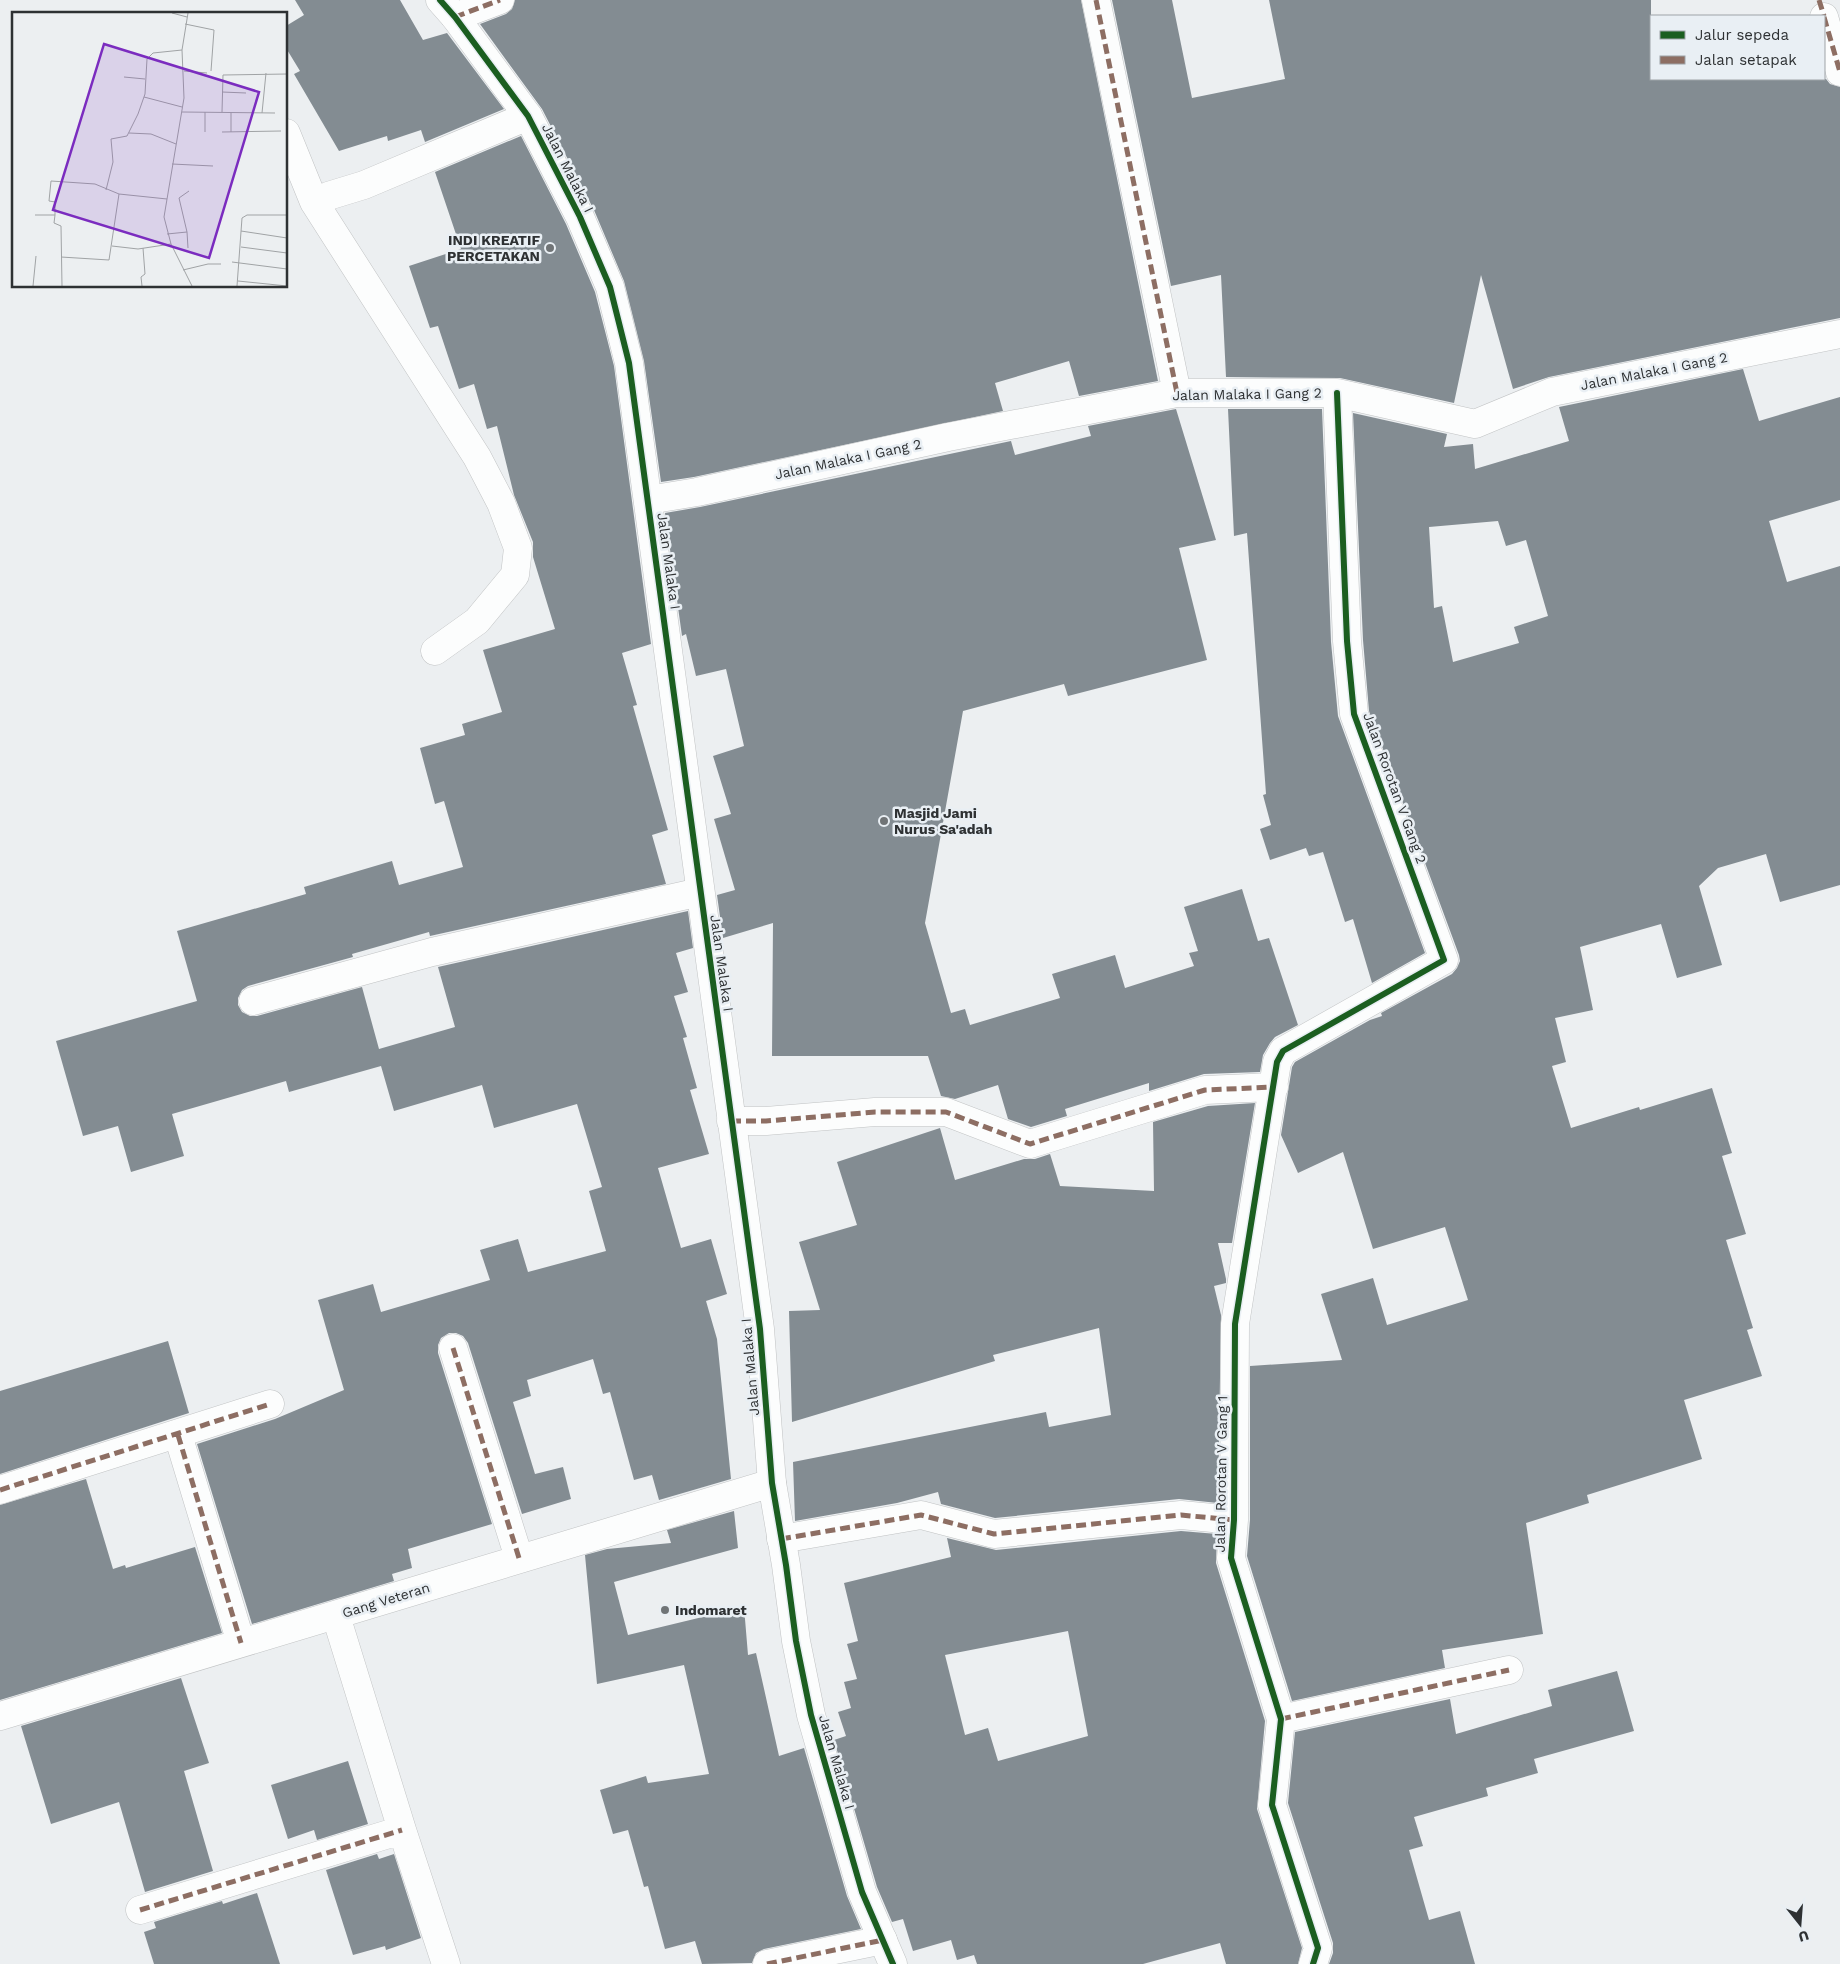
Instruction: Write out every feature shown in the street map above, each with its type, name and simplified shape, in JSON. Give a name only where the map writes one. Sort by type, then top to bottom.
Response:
[{"type":"street","points":[[447,8],[500,0]]},
{"type":"street","points":[[1096,0],[1176,393]]},
{"type":"street","points":[[1819,0],[1824,15]]},
{"type":"street","name":"Jalan Malaka I","points":[[447,8],[528,116],[580,217],[610,287],[629,363],[730,1121],[760,1330],[772,1483],[796,1641],[811,1716],[862,1892],[888,1952]]},
{"type":"street","points":[[1825,20],[1840,72]]},
{"type":"street","points":[[321,199],[364,185],[528,116]]},
{"type":"street","points":[[288,137],[321,199],[477,457],[501,503],[518,548],[515,575],[477,621],[436,650]]},
{"type":"street","name":"Jalan Malaka I Gang 2","points":[[648,500],[697,492],[948,437],[1176,393],[1337,393],[1475,424],[1552,392],[1840,334]]},
{"type":"street","name":"Jalan Rorotan V Gang 2","points":[[1276,1075],[1283,1051],[1444,960],[1354,714],[1347,641],[1337,393]]},
{"type":"street","points":[[253,1001],[432,952],[700,892]]},
{"type":"street","points":[[730,1121],[766,1121],[875,1112],[946,1112],[1030,1144],[1205,1090],[1276,1075]]},
{"type":"street","name":"Jalan Rorotan V Gang 1","points":[[1276,1075],[1235,1324],[1234,1520],[1231,1558],[1281,1719],[1272,1806],[1318,1948],[1313,1964]]},
{"type":"street","points":[[453,1348],[519,1558]]},
{"type":"street","points":[[0,1490],[178,1435],[270,1404]]},
{"type":"street","points":[[178,1435],[241,1643]]},
{"type":"street","name":"Gang Veteran","points":[[0,1716],[336,1616],[548,1549],[772,1483]]},
{"type":"street","points":[[781,1539],[921,1515],[994,1534],[1181,1515],[1234,1520]]},
{"type":"street","points":[[336,1616],[402,1830],[446,1964]]},
{"type":"street","points":[[1281,1719],[1508,1670]]},
{"type":"street","points":[[140,1910],[402,1830]]},
{"type":"street","points":[[767,1964],[888,1952]]},
{"type":"building","points":[[295,0],[400,0],[423,40],[447,33],[504,109],[425,142],[421,130],[388,141],[387,136],[339,151],[294,74],[300,71],[288,51],[288,25],[304,15]]},
{"type":"building","points":[[515,0],[1081,0],[1158,381],[1079,396],[1069,361],[995,383],[1003,411],[694,477],[661,482],[644,361],[624,281],[594,210],[542,109],[480,24],[506,14],[512,9]]},
{"type":"building","points":[[1112,0],[1172,0],[1192,98],[1285,79],[1269,0],[1651,0],[1650,80],[1826,79],[1830,84],[1840,87],[1840,318],[1549,377],[1513,389],[1481,275],[1454,403],[1340,378],[1226,377],[1221,275],[1171,286]]},
{"type":"building","points":[[521,136],[566,224],[595,292],[614,366],[651,644],[622,653],[637,705],[633,706],[668,830],[652,835],[666,884],[430,936],[429,932],[352,954],[353,957],[248,986],[242,990],[238,998],[238,1005],[242,1012],[250,1016],[257,1016],[362,987],[379,1049],[455,1027],[438,967],[688,911],[693,948],[676,953],[688,992],[674,996],[687,1037],[683,1038],[697,1088],[690,1090],[709,1154],[658,1168],[681,1248],[711,1239],[727,1294],[706,1301],[717,1339],[731,1479],[659,1500],[652,1475],[634,1480],[610,1392],[603,1394],[593,1359],[527,1380],[531,1396],[513,1402],[535,1474],[563,1467],[571,1499],[522,1514],[468,1343],[463,1336],[449,1333],[441,1338],[438,1345],[438,1353],[492,1524],[408,1549],[412,1568],[392,1574],[394,1581],[252,1624],[197,1444],[275,1419],[344,1390],[318,1300],[373,1284],[381,1312],[490,1280],[480,1250],[518,1239],[528,1272],[606,1251],[589,1191],[602,1187],[577,1104],[494,1128],[482,1085],[394,1111],[381,1066],[289,1092],[286,1081],[172,1114],[184,1156],[131,1172],[118,1126],[83,1136],[56,1041],[197,1001],[177,931],[306,894],[304,887],[392,861],[399,885],[463,867],[444,801],[435,804],[420,748],[465,735],[462,724],[502,712],[483,650],[555,629],[533,557],[533,542],[514,495],[497,426],[487,429],[474,384],[459,389],[438,326],[430,328],[409,266],[461,249],[435,172]]},
{"type":"building","points":[[1743,369],[1759,421],[1840,397],[1840,500],[1769,521],[1787,582],[1840,566],[1840,885],[1780,902],[1766,854],[1718,868],[1699,886],[1722,965],[1677,978],[1661,924],[1580,947],[1593,1010],[1555,1018],[1566,1062],[1552,1066],[1571,1128],[1639,1107],[1640,1110],[1712,1088],[1732,1153],[1722,1156],[1746,1234],[1726,1240],[1753,1328],[1747,1330],[1762,1376],[1684,1400],[1702,1459],[1587,1495],[1589,1503],[1526,1523],[1543,1634],[1442,1650],[1445,1668],[1292,1701],[1247,1556],[1250,1520],[1250,1366],[1342,1360],[1321,1294],[1373,1278],[1387,1325],[1468,1300],[1445,1227],[1373,1249],[1343,1152],[1298,1173],[1281,1135],[1292,1067],[1295,1062],[1370,1020],[1382,1016],[1381,1013],[1452,974],[1460,961],[1369,711],[1363,640],[1353,413],[1447,434],[1444,447],[1473,444],[1475,469],[1569,441],[1559,407]],"holes":[[[1498,521],[1506,546],[1526,540],[1548,616],[1514,627],[1519,643],[1453,662],[1442,606],[1434,608],[1429,527]]]},
{"type":"building","points":[[1176,409],[1216,540],[1179,548],[1207,660],[1068,696],[1064,684],[963,711],[925,923],[951,1013],[965,1009],[970,1025],[1060,998],[1052,974],[1115,955],[1125,988],[1194,966],[1189,953],[1198,951],[1184,907],[1242,889],[1258,941],[1269,938],[1298,1025],[1275,1037],[1270,1043],[1263,1055],[1260,1072],[1204,1074],[1149,1091],[1149,1083],[1065,1109],[1067,1116],[1031,1127],[1008,1119],[998,1085],[955,1099],[941,1096],[928,1056],[772,1056],[773,923],[723,938],[717,895],[735,890],[714,819],[731,814],[713,756],[744,746],[726,669],[696,676],[686,634],[682,636],[665,513],[1011,441],[1015,455],[1091,436],[1088,426]]},
{"type":"building","points":[[1228,409],[1322,409],[1331,642],[1338,716],[1425,953],[1372,983],[1353,919],[1345,922],[1323,852],[1309,856],[1306,848],[1270,860],[1260,829],[1271,825],[1263,795],[1266,794],[1247,533],[1234,536]]},
{"type":"building","points":[[1255,1103],[1232,1243],[1218,1243],[1226,1283],[1214,1286],[1221,1315],[1218,1503],[1179,1499],[995,1518],[941,1504],[938,1492],[897,1503],[795,1521],[793,1462],[1046,1412],[1049,1427],[1111,1415],[1099,1328],[993,1355],[995,1361],[792,1422],[789,1311],[820,1310],[799,1242],[857,1225],[837,1162],[940,1128],[955,1180],[1024,1159],[1035,1159],[1050,1154],[1060,1186],[1154,1191],[1153,1122],[1208,1106]]},
{"type":"building","points":[[168,1341],[189,1413],[0,1474],[0,1391]]},
{"type":"building","points":[[86,1479],[113,1569],[125,1565],[126,1568],[195,1547],[222,1633],[0,1700],[0,1505]]},
{"type":"building","points":[[734,1511],[738,1548],[614,1582],[628,1635],[744,1607],[748,1655],[756,1653],[779,1756],[804,1748],[847,1896],[861,1929],[764,1949],[756,1953],[752,1963],[702,1964],[695,1941],[665,1949],[648,1886],[644,1887],[628,1830],[613,1834],[600,1790],[646,1776],[648,1783],[709,1774],[684,1665],[597,1684],[585,1555],[607,1549],[671,1543],[667,1530]]},
{"type":"building","points":[[1181,1531],[1217,1534],[1216,1563],[1265,1721],[1257,1809],[1302,1948],[1298,1964],[1226,1964],[1220,1943],[1143,1964],[977,1964],[974,1955],[957,1960],[951,1940],[913,1951],[903,1919],[892,1922],[877,1887],[834,1740],[846,1736],[838,1712],[851,1708],[844,1682],[857,1679],[847,1644],[858,1641],[844,1583],[951,1557],[947,1538],[996,1550]],"holes":[[[1068,1631],[1088,1736],[998,1761],[988,1728],[965,1735],[945,1655]]]},
{"type":"building","points":[[1617,1671],[1634,1731],[1534,1759],[1538,1773],[1486,1788],[1488,1796],[1414,1817],[1423,1846],[1409,1850],[1429,1920],[1460,1911],[1475,1964],[1329,1964],[1333,1953],[1333,1943],[1288,1803],[1295,1732],[1450,1699],[1456,1734],[1552,1706],[1548,1690]]},
{"type":"building","points":[[181,1678],[209,1763],[184,1771],[213,1871],[145,1892],[119,1802],[51,1824],[21,1726]]},
{"type":"building","points":[[348,1761],[368,1824],[317,1840],[314,1830],[288,1839],[271,1785]]},
{"type":"building","points":[[377,1854],[379,1859],[394,1854],[421,1938],[386,1950],[385,1946],[353,1955],[326,1870]]},
{"type":"building","points":[[257,1893],[280,1964],[154,1964],[144,1932],[156,1928],[154,1922],[222,1901],[223,1904]]},
{"type":"marked path","points":[[455,17],[500,0]]},
{"type":"marked path","points":[[1096,0],[1177,393]]},
{"type":"marked path","points":[[1819,0],[1824,15]]},
{"type":"marked path","points":[[1825,20],[1840,72]]},
{"type":"marked path","points":[[731,1121],[766,1121],[875,1112],[946,1112],[1030,1144],[1205,1090],[1274,1087]]},
{"type":"marked path","points":[[453,1348],[519,1558]]},
{"type":"marked path","points":[[0,1490],[270,1404]]},
{"type":"marked path","points":[[178,1435],[241,1643]]},
{"type":"marked path","points":[[781,1539],[921,1515],[994,1534],[1181,1515],[1234,1520]]},
{"type":"marked path","points":[[1281,1719],[1509,1670]]},
{"type":"marked path","points":[[140,1910],[402,1830]]},
{"type":"marked path","points":[[767,1964],[883,1940]]},
{"type":"cycle path","points":[[440,0],[455,17],[528,116],[580,217],[610,287],[629,363],[760,1329],[772,1483],[786,1565],[796,1641],[811,1715],[862,1892],[893,1964]]},
{"type":"cycle path","points":[[1313,1964],[1318,1948],[1272,1805],[1281,1719],[1231,1558],[1234,1520],[1235,1324],[1277,1062],[1283,1051],[1444,960],[1354,714],[1347,641],[1337,393]]},
{"type":"place","name":"INDI KREATIF PERCETAKAN","points":[[550,248]]},
{"type":"place","name":"Masjid Jami Nurus Sa'adah","points":[[884,821]]},
{"type":"place","name":"Indomaret","points":[[665,1610]]}]
